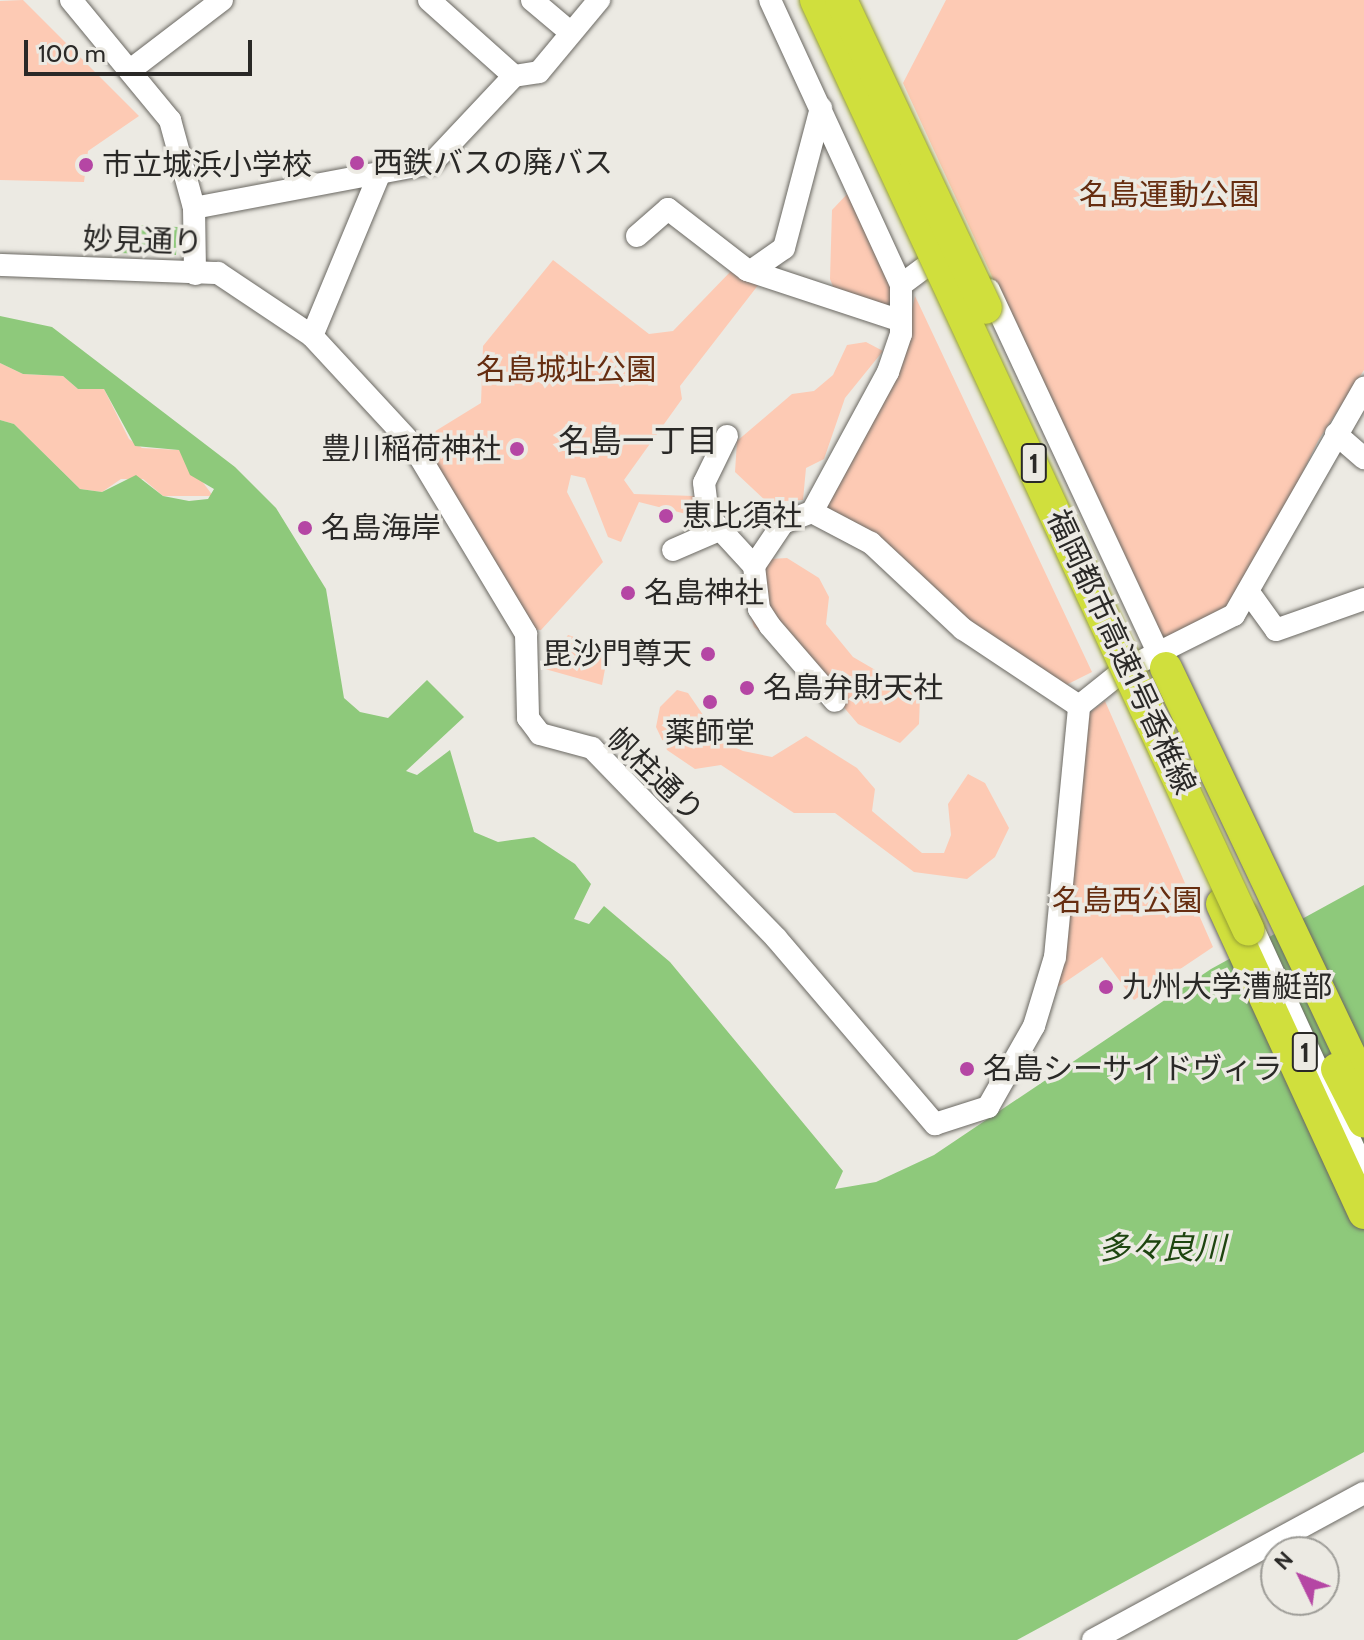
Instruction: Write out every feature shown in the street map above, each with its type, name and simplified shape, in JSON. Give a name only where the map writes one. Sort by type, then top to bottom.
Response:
[{"type":"highway","name":"福岡都市高速1号香椎線","points":[[816,0],[1364,1172]]},
{"type":"highway","name":"福岡都市高速1号香椎線","points":[[844,0],[1165,714],[1364,1122]]},
{"type":"highway","points":[[1163,661],[1364,1213]]},
{"type":"highway","points":[[1137,704],[1258,919],[1364,1085]]},
{"type":"street","points":[[71,0],[133,68],[170,120],[194,208],[195,274]]},
{"type":"street","points":[[133,68],[222,0]]},
{"type":"street","points":[[429,0],[514,76]]},
{"type":"street","points":[[532,0],[571,33]]},
{"type":"street","points":[[194,208],[432,163],[514,76],[539,72],[599,0]]},
{"type":"street","points":[[754,566],[783,523],[812,512],[840,449],[888,372],[901,321],[901,285],[770,0]]},
{"type":"street","points":[[807,0],[1124,670],[1137,704]]},
{"type":"street","points":[[844,0],[965,241],[1163,661]]},
{"type":"street","points":[[751,271],[784,248],[821,108]]},
{"type":"street","points":[[312,336],[380,173]]},
{"type":"street","points":[[637,236],[668,209],[751,271],[901,321]]},
{"type":"street","points":[[901,285],[929,260],[965,241]]},
{"type":"street","name":"妙見通り","points":[[0,265],[218,273],[312,336]]},
{"type":"street","name":"帆柱通り","points":[[312,336],[412,444],[526,634],[528,718],[540,734],[592,748],[776,938],[935,1124],[988,1107],[1034,1026],[1055,957],[1055,851],[1079,706]]},
{"type":"street","points":[[812,512],[871,543],[963,629],[1079,706],[1124,670],[1163,661],[1234,615],[1250,594],[1364,388]]},
{"type":"street","points":[[1336,434],[1364,458]]},
{"type":"street","points":[[727,436],[704,483],[703,502],[717,531],[754,566],[759,609],[835,701]]},
{"type":"street","points":[[673,550],[717,531]]},
{"type":"street","points":[[1250,594],[1276,630],[1364,599]]},
{"type":"street","points":[[1258,919],[1364,1172]]},
{"type":"street","points":[[1258,919],[1364,1106]]},
{"type":"street","points":[[1093,1640],[1364,1493]]},
{"type":"green space","points":[[23,0],[139,116],[88,151],[84,182],[0,180],[0,1]]},
{"type":"green space","name":"名島運動公園","points":[[946,0],[1364,0],[1364,370],[1318,441],[1244,592],[1222,614],[1160,641],[903,83]]},
{"type":"green space","points":[[851,190],[894,292],[888,307],[836,294],[830,279],[832,210]]},
{"type":"green space","name":"名島城址公園","points":[[553,260],[649,334],[673,331],[732,270],[759,284],[680,386],[682,399],[624,480],[634,494],[694,496],[699,510],[694,516],[639,502],[621,542],[608,537],[585,478],[571,475],[567,492],[603,562],[541,630],[532,629],[426,449],[429,435],[481,403],[483,346]]},
{"type":"green space","points":[[915,296],[1092,672],[1058,689],[817,508],[896,380]]},
{"type":"green space","points":[[866,342],[883,351],[845,398],[824,459],[806,468],[803,500],[767,502],[735,472],[737,441],[792,394],[814,391],[833,375],[847,345]]},
{"type":"green space","points":[[0,363],[23,374],[63,376],[78,389],[104,389],[129,439],[142,448],[179,450],[213,496],[163,496],[143,479],[121,479],[102,492],[80,489],[14,424],[0,420]]},
{"type":"green space","points":[[787,558],[819,578],[829,597],[826,624],[853,657],[920,696],[919,724],[900,743],[858,724],[818,677],[754,627],[747,603],[761,568],[770,559]]},
{"type":"green space","points":[[568,635],[609,648],[602,685],[545,669]]},
{"type":"green space","points":[[677,690],[688,693],[721,741],[743,751],[772,757],[806,736],[857,768],[875,789],[872,811],[922,853],[944,853],[951,835],[948,804],[968,774],[985,783],[1009,828],[995,857],[967,879],[914,872],[835,813],[794,813],[721,765],[695,769],[667,750],[656,727],[660,707]]},
{"type":"green space","name":"名島西公園","points":[[1105,701],[1213,947],[1134,1000],[1102,957],[1058,987],[1079,744],[1088,714]]},
{"type":"water","points":[[120,224],[178,227],[176,255],[118,253]]},
{"type":"water","name":"多々良川","points":[[0,316],[52,327],[235,467],[276,508],[326,589],[344,698],[360,712],[388,718],[427,680],[464,717],[406,771],[417,775],[450,750],[474,832],[498,842],[534,837],[575,864],[591,884],[574,919],[589,924],[604,906],[670,962],[843,1171],[835,1189],[876,1182],[934,1155],[1211,969],[1364,885],[1364,1452],[1017,1640],[0,1640],[0,420],[14,424],[80,489],[102,492],[136,475],[163,496],[189,501],[208,499],[214,489],[190,475],[179,450],[135,446],[104,389],[78,389],[63,376],[23,374],[0,363]]},
{"type":"place","name":"西鉄バスの廃バス","points":[[357,163]]},
{"type":"place","name":"市立城浜小学校","points":[[86,165]]},
{"type":"place","name":"豊川稲荷神社","points":[[517,449]]},
{"type":"place","name":"恵比須社","points":[[666,516]]},
{"type":"place","name":"名島海岸","points":[[305,528]]},
{"type":"place","name":"名島神社","points":[[628,593]]},
{"type":"place","name":"毘沙門尊天","points":[[708,654]]},
{"type":"place","name":"名島弁財天社","points":[[747,688]]},
{"type":"place","name":"薬師堂","points":[[710,702]]},
{"type":"place","name":"九州大学漕艇部","points":[[1106,987]]},
{"type":"place","name":"名島シーサイドヴィラ","points":[[967,1069]]},
{"type":"district","name":"名島一丁目","points":[[638,441]]}]
